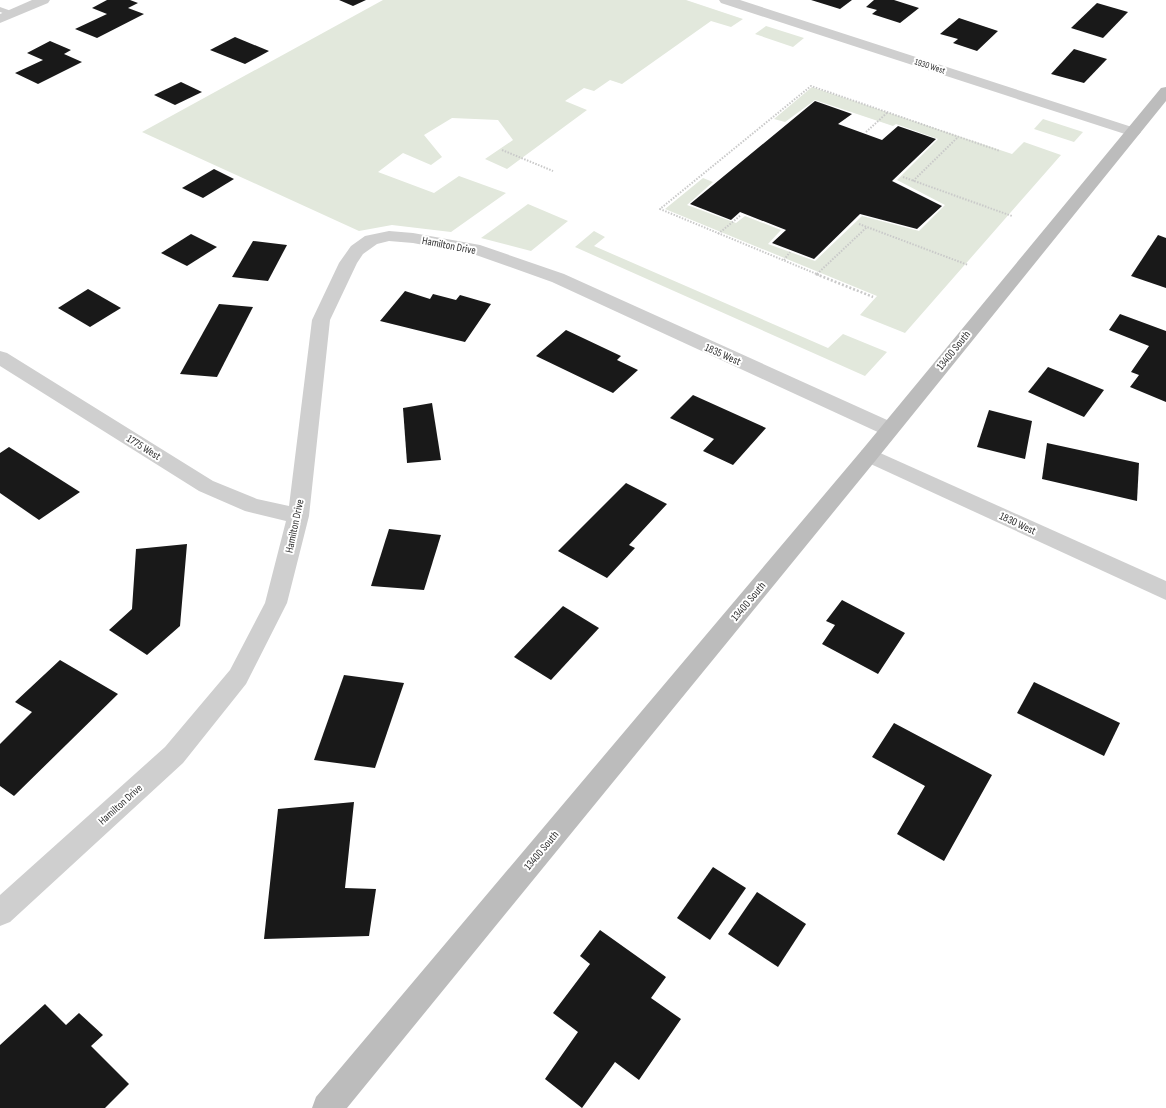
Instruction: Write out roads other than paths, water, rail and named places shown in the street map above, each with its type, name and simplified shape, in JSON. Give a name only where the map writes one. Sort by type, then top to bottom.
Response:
[{"type":"street","points":[[4,14],[43,0]]},
{"type":"street","name":"1930 West","points":[[726,0],[1133,132]]},
{"type":"street","name":"13400 South","points":[[327,1108],[869,455],[1166,91]]},
{"type":"street","name":"Hamilton Drive","points":[[0,912],[174,754],[238,676],[276,603],[298,516],[322,320],[348,263],[357,250],[370,240],[389,236],[413,238],[480,250],[558,278]]},
{"type":"street","name":"1835 West","points":[[558,278],[889,429]]},
{"type":"street","name":"1775 West","points":[[0,357],[206,486],[253,506],[298,516]]},
{"type":"street","name":"1830 West","points":[[869,455],[1166,591]]}]
